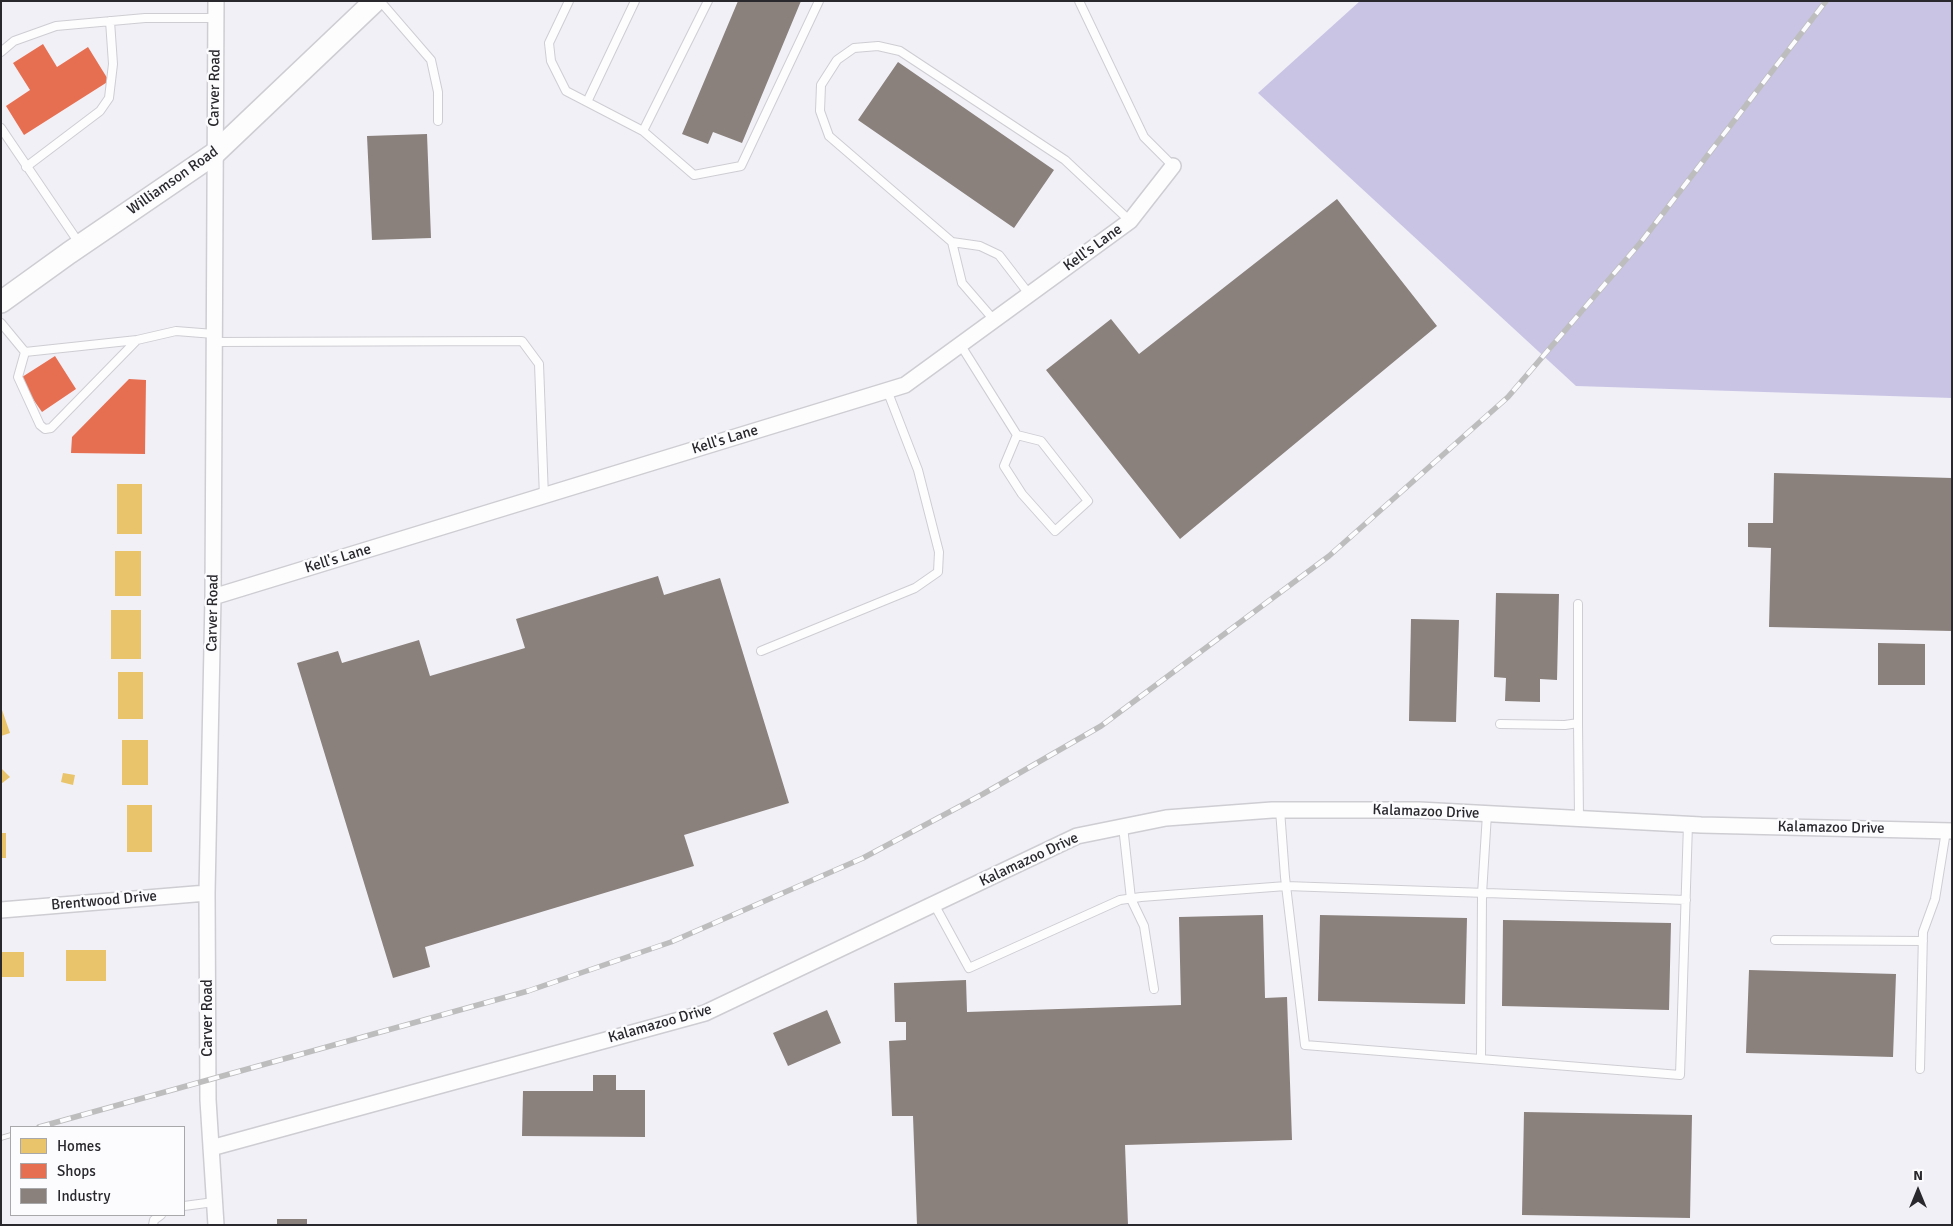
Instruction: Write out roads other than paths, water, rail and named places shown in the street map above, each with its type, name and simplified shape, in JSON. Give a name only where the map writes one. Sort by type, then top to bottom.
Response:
[{"type":"main road","name":"Williamson Road","points":[[1,302],[80,245],[214,154],[375,1]]},
{"type":"street","name":"Carver Road","points":[[216,1],[213,597],[207,892],[208,1100],[216,1225]]},
{"type":"street","name":"Kell's Lane","points":[[213,597],[905,385],[1130,221],[1173,166]]},
{"type":"street","name":"Kalamazoo Drive","points":[[211,1148],[705,1013],[1077,836],[1166,818],[1280,810],[1419,810],[1688,824],[1949,831]]},
{"type":"street","name":"Brentwood Drive","points":[[1,910],[207,892]]},
{"type":"lane","points":[[380,1],[431,60],[438,92],[438,121]]},
{"type":"lane","points":[[569,1],[549,43],[551,61],[566,92],[643,131],[694,175],[741,166],[819,1]]},
{"type":"lane","points":[[587,102],[635,1]]},
{"type":"lane","points":[[643,131],[708,1]]},
{"type":"lane","points":[[1079,1],[1144,136],[1173,166]]},
{"type":"lane","points":[[1,52],[14,41],[56,26],[144,18],[215,18]]},
{"type":"lane","points":[[26,167],[100,111],[109,98],[113,64],[110,21]]},
{"type":"lane","points":[[1029,294],[999,255],[980,246],[952,242],[829,136],[820,110],[821,85],[837,60],[854,48],[878,46],[900,51],[1066,160],[1130,221]]},
{"type":"lane","points":[[1,128],[80,245]]},
{"type":"lane","points":[[952,242],[962,282],[994,320]]},
{"type":"lane","points":[[1,323],[25,352]]},
{"type":"lane","points":[[25,352],[137,340],[176,331],[214,338],[522,341],[539,364],[544,497]]},
{"type":"lane","points":[[25,352],[18,378],[40,425],[45,429],[51,428],[137,340]]},
{"type":"lane","points":[[960,344],[1017,435],[1041,441],[1088,501],[1054,531],[1022,494],[1004,466],[1017,435]]},
{"type":"lane","points":[[761,651],[915,588],[938,572],[939,552],[923,488],[901,423],[887,390]]},
{"type":"lane","points":[[1578,604],[1579,818]]},
{"type":"lane","points":[[1500,724],[1565,725],[1578,723]]},
{"type":"lane","points":[[1280,810],[1286,886],[1305,1045],[1680,1075],[1688,824]]},
{"type":"lane","points":[[1481,1059],[1482,894],[1488,814]]},
{"type":"lane","points":[[1123,826],[1131,899],[1144,926],[1154,989]]},
{"type":"lane","points":[[1920,1069],[1923,932],[1935,899],[1949,831]]},
{"type":"lane","points":[[934,904],[969,968],[1120,900],[1286,886],[1686,900]]},
{"type":"lane","points":[[1774,940],[1923,941]]},
{"type":"lane","points":[[185,1206],[214,1202]]},
{"type":"railway","points":[[43,1126],[528,991],[671,942],[863,858],[983,794],[1101,726],[1329,556],[1508,397],[1641,242],[1826,1]]},
{"type":"railway","points":[[1,1138],[10,1135]]}]
